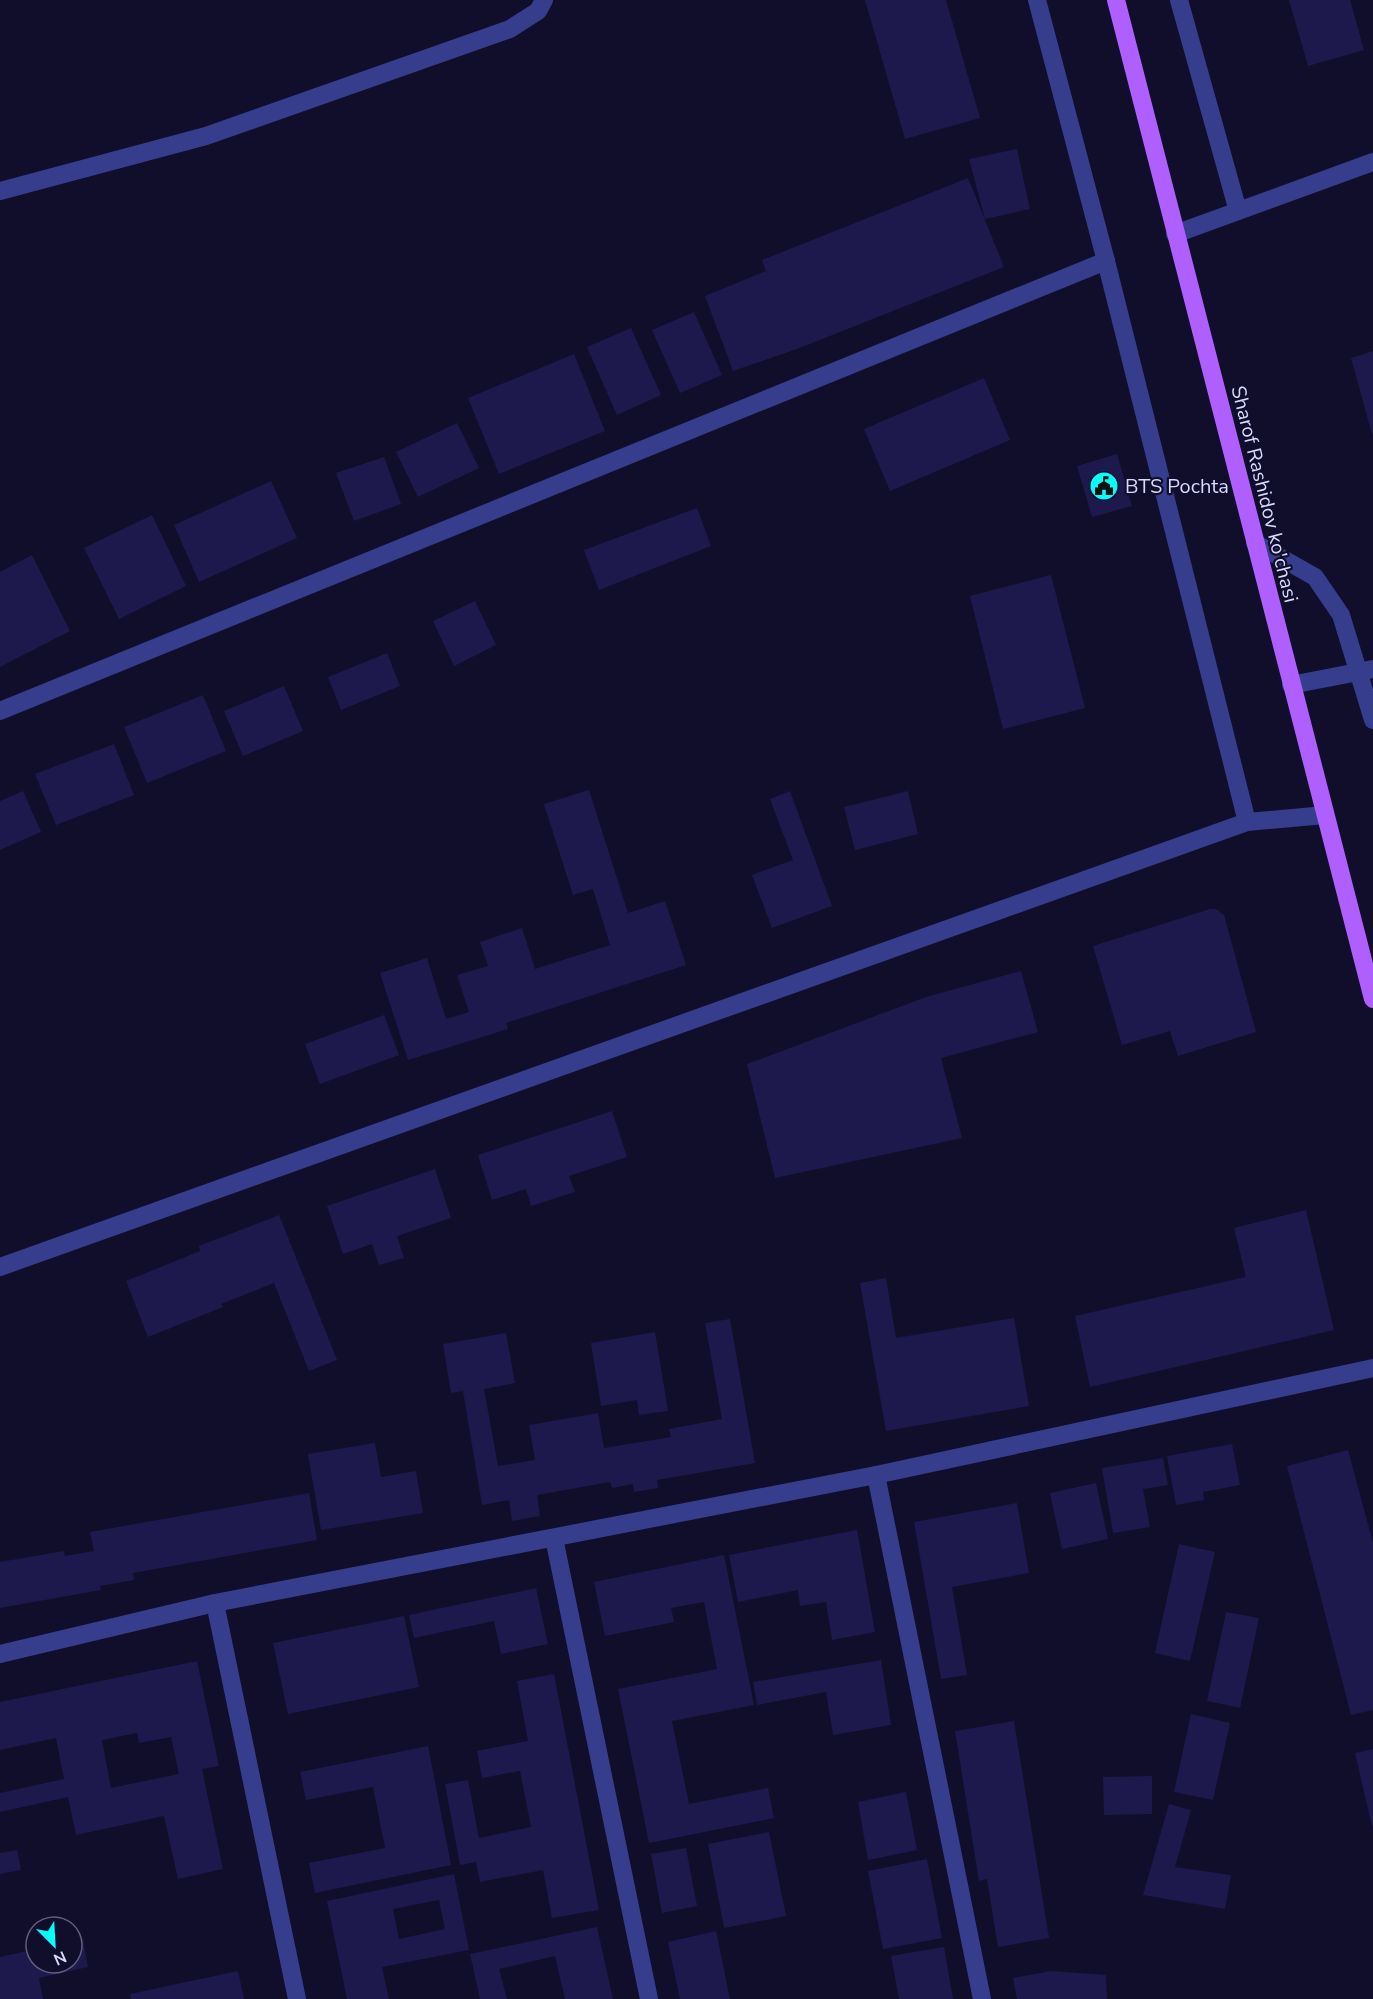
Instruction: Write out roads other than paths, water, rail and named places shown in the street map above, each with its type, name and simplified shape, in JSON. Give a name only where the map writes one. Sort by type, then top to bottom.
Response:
[{"type":"main road","name":"Sharof Rashidov ko'chasi","points":[[1116,0],[1373,999]]},
{"type":"street","points":[[0,191],[218,132],[510,29],[538,10],[544,0]]},
{"type":"street","points":[[1037,0],[1106,261],[1247,822]]},
{"type":"street","points":[[1179,0],[1238,211]]},
{"type":"street","points":[[1175,234],[1373,162]]},
{"type":"street","points":[[0,711],[1106,261]]},
{"type":"street","points":[[1255,543],[1315,577],[1341,615],[1366,670],[1373,720]]},
{"type":"street","points":[[1292,686],[1366,670]]},
{"type":"street","points":[[0,1267],[1247,822],[1325,815]]},
{"type":"street","points":[[0,1654],[215,1603],[876,1474],[1373,1368]]},
{"type":"street","points":[[876,1474],[982,1999]]},
{"type":"street","points":[[554,1538],[649,1999]]},
{"type":"street","points":[[215,1603],[297,1999]]},
{"type":"place","name":"BTS Pochta","points":[[1104,486]]}]
